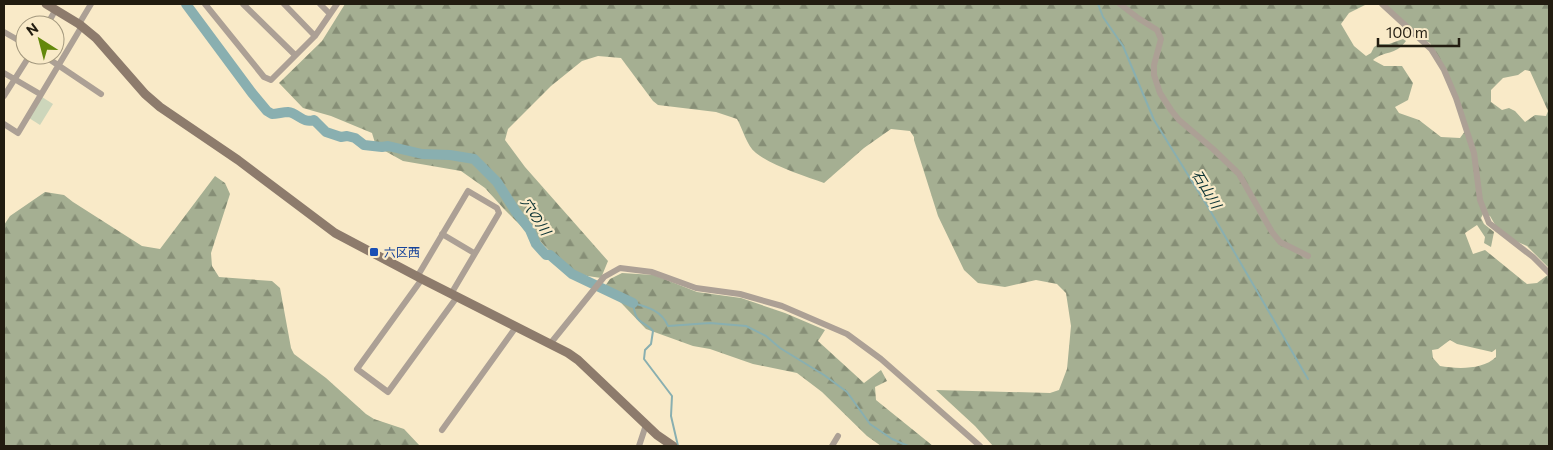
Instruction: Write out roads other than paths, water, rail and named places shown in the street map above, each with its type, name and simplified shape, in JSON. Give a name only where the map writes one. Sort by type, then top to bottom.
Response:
[{"type":"street","points":[[46,4],[81,25],[96,38],[145,94],[160,107],[238,160],[335,233],[578,360],[657,436],[673,446]]},
{"type":"street","points":[[65,54],[91,4]]},
{"type":"street","points":[[205,4],[264,77],[271,80],[315,36],[337,4]]},
{"type":"street","points":[[243,4],[295,55]]},
{"type":"street","points":[[284,4],[315,36]]},
{"type":"street","points":[[320,4],[330,14]]},
{"type":"street","points":[[1120,4],[1157,30],[1161,39],[1154,65],[1154,75],[1160,93],[1171,110],[1179,120],[1239,174],[1272,232],[1280,242],[1308,256]]},
{"type":"street","points":[[1382,4],[1431,49],[1444,70],[1456,98],[1474,153],[1480,200],[1489,223],[1533,257],[1549,273]]},
{"type":"street","points":[[53,15],[56,9]]},
{"type":"street","points":[[4,32],[15,38]]},
{"type":"street","points":[[4,96],[23,65]]},
{"type":"street","points":[[4,124],[18,132],[59,65],[101,94]]},
{"type":"street","points":[[4,73],[40,94]]},
{"type":"street","points":[[468,191],[497,208],[499,213],[474,253],[454,296],[388,392],[357,369],[420,278],[442,234],[468,191]]},
{"type":"street","points":[[442,234],[474,253]]},
{"type":"street","points":[[550,344],[604,278],[620,268],[652,272],[696,288],[740,294],[782,306],[847,334],[881,359],[980,446]]},
{"type":"street","points":[[442,430],[516,327]]},
{"type":"street","points":[[639,446],[646,425]]},
{"type":"street","points":[[832,446],[838,436]]},
{"type":"waterway","name":"穴の川","points":[[186,4],[267,111],[272,114],[288,112],[307,121],[314,120],[326,132],[341,137],[355,138],[364,145],[388,146],[422,154],[450,155],[474,159],[497,182],[530,230],[536,244],[546,255],[550,255],[572,274],[633,303]]},
{"type":"waterway","name":"石山川","points":[[1098,4],[1103,17],[1123,46],[1154,120],[1211,212],[1308,379]]},
{"type":"waterway","name":"穴の川","points":[[678,446],[671,416],[672,396],[644,359],[645,350],[651,344],[653,331],[637,318],[633,303],[658,313],[668,326],[710,323],[746,326],[766,336],[780,348],[824,375],[847,392],[870,424],[892,439],[908,446]]},
{"type":"place","name":"六区西","points":[[374,252]]}]
